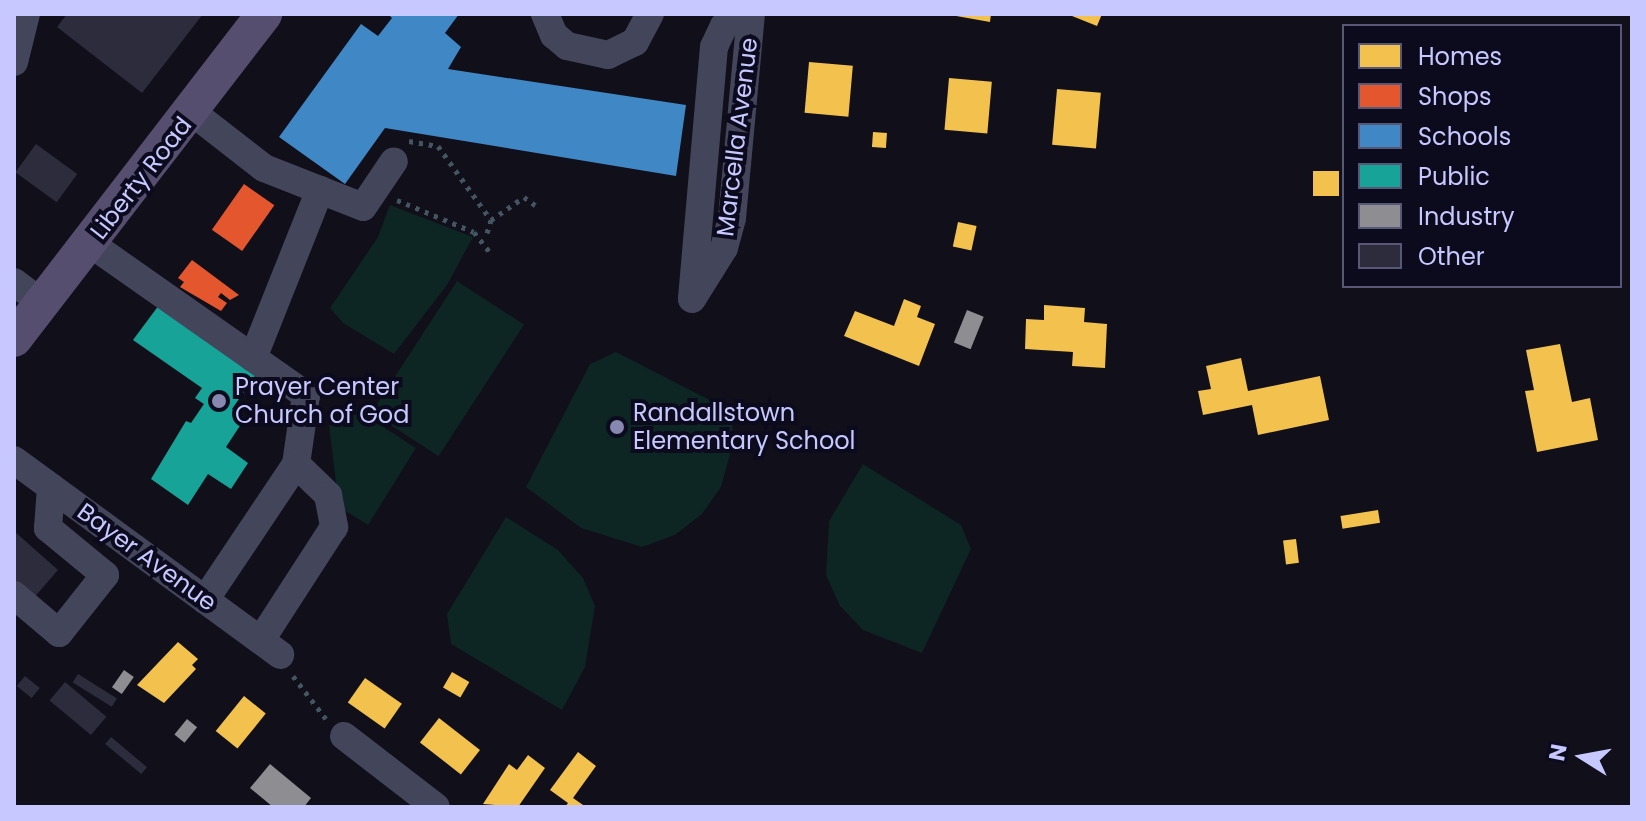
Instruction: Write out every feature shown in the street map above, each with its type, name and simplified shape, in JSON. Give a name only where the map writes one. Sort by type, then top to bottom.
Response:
[{"type":"main road","name":"Liberty Road","points":[[14,339],[91,244],[264,14]]},
{"type":"street","points":[[14,62],[26,14]]},
{"type":"street","points":[[545,14],[560,41],[591,55],[608,55],[635,42],[650,14]]},
{"type":"street","name":"Marcella Avenue","points":[[738,14],[724,26],[714,47],[692,299],[724,248],[732,218],[751,14]]},
{"type":"street","points":[[192,112],[264,168],[363,207],[394,161]]},
{"type":"street","points":[[253,358],[320,190]]},
{"type":"street","points":[[91,244],[306,395],[296,464],[205,600]]},
{"type":"street","points":[[14,282],[43,304]]},
{"type":"street","name":"Bayer Avenue","points":[[14,460],[270,648]]},
{"type":"street","points":[[270,648],[334,527],[328,495],[296,464]]},
{"type":"street","points":[[14,595],[59,633],[105,575],[48,528],[51,487]]},
{"type":"street","points":[[344,736],[436,807]]},
{"type":"path","points":[[394,161],[411,139],[438,146],[491,220]]},
{"type":"path","points":[[374,190],[474,232],[491,254]]},
{"type":"path","points":[[487,233],[491,220],[524,197],[538,207]]},
{"type":"path","points":[[270,648],[311,705],[344,736]]},
{"type":"green space","points":[[390,205],[473,237],[447,285],[394,354],[343,323],[330,308],[378,237]]},
{"type":"green space","points":[[457,281],[524,325],[439,456],[371,413]]},
{"type":"green space","points":[[616,352],[733,412],[732,447],[721,487],[702,514],[675,535],[642,547],[581,528],[526,487],[590,364]]},
{"type":"green space","points":[[351,406],[416,448],[368,525],[339,507],[329,426]]},
{"type":"green space","points":[[863,464],[961,525],[971,549],[922,653],[863,630],[840,606],[826,575],[829,521]]},
{"type":"green space","points":[[506,517],[558,550],[583,578],[595,606],[585,667],[562,710],[451,644],[447,614]]},
{"type":"building: Homes","points":[[945,14],[991,14],[990,22]]},
{"type":"building: Homes","points":[[1067,14],[1102,14],[1097,26]]},
{"type":"building: Homes","points":[[809,62],[853,66],[848,117],[805,113]]},
{"type":"building: Homes","points":[[949,78],[992,82],[987,134],[944,130]]},
{"type":"building: Homes","points":[[1057,89],[1101,93],[1096,149],[1052,145]]},
{"type":"building: Homes","points":[[873,132],[887,133],[886,148],[872,147]]},
{"type":"building: Homes","points":[[1313,171],[1339,171],[1339,196],[1313,196]]},
{"type":"building: Homes","points":[[958,222],[977,226],[971,250],[953,246]]},
{"type":"building: Homes","points":[[904,299],[921,306],[917,317],[935,324],[919,366],[844,336],[855,311],[894,326]]},
{"type":"building: Homes","points":[[1044,305],[1085,308],[1084,322],[1107,324],[1105,368],[1072,366],[1073,352],[1025,349],[1026,319],[1044,320]]},
{"type":"building: Homes","points":[[1560,344],[1572,402],[1590,398],[1598,440],[1537,452],[1525,391],[1534,390],[1526,350]]},
{"type":"building: Homes","points":[[1241,358],[1248,391],[1320,376],[1329,420],[1258,435],[1252,405],[1203,415],[1198,391],[1211,389],[1206,366]]},
{"type":"building: Homes","points":[[1378,510],[1380,523],[1343,529],[1340,516]]},
{"type":"building: Homes","points":[[1296,539],[1299,563],[1286,564],[1283,541]]},
{"type":"building: Homes","points":[[178,642],[198,659],[192,665],[196,669],[164,703],[137,685]]},
{"type":"building: Homes","points":[[452,672],[469,682],[460,698],[443,688]]},
{"type":"building: Homes","points":[[365,678],[402,704],[385,728],[348,703]]},
{"type":"building: Homes","points":[[244,696],[266,714],[237,749],[216,731]]},
{"type":"building: Homes","points":[[439,718],[480,750],[461,774],[420,742]]},
{"type":"building: Homes","points":[[578,752],[596,766],[573,798],[586,807],[565,807],[568,803],[550,790]]},
{"type":"building: Homes","points":[[528,755],[545,768],[518,807],[483,804],[509,764],[517,770]]},
{"type":"building: Shops","points":[[244,184],[274,205],[242,251],[212,230]]},
{"type":"building: Shops","points":[[192,260],[239,295],[230,300],[221,293],[218,297],[227,303],[221,311],[180,287],[184,282],[178,278]]},
{"type":"building: Schools","points":[[388,14],[459,14],[445,33],[461,47],[448,69],[686,105],[676,176],[385,128],[345,184],[279,137],[361,24],[378,36],[392,18]]},
{"type":"building: Public","name":"Prayer Center Church of God","points":[[162,301],[257,373],[232,409],[245,418],[226,447],[248,463],[231,489],[208,474],[188,505],[151,479],[186,421],[191,423],[204,404],[195,398],[202,388],[133,340]]},
{"type":"building: Industry","points":[[967,310],[984,317],[971,349],[954,342]]},
{"type":"building: Industry","points":[[124,670],[134,677],[122,694],[112,687]]},
{"type":"building: Industry","points":[[187,719],[197,727],[185,743],[174,735]]},
{"type":"building: Industry","points":[[270,764],[311,798],[304,807],[273,807],[250,788]]},
{"type":"building: Other","points":[[67,14],[203,14],[142,93],[57,27]]},
{"type":"building: Other","points":[[36,144],[77,174],[57,202],[15,172]]},
{"type":"building: Other","points":[[14,531],[58,570],[32,600],[14,585]]},
{"type":"building: Other","points":[[78,674],[117,698],[112,707],[73,682]]},
{"type":"building: Other","points":[[25,676],[40,688],[32,698],[17,686]]},
{"type":"building: Other","points":[[65,682],[106,717],[91,735],[50,700]]},
{"type":"building: Other","points":[[111,737],[147,767],[141,774],[105,744]]},
{"type":"place","name":"Prayer Center Church of God","points":[[219,401]]},
{"type":"place","name":"Randallstown Elementary School","points":[[617,427]]}]
